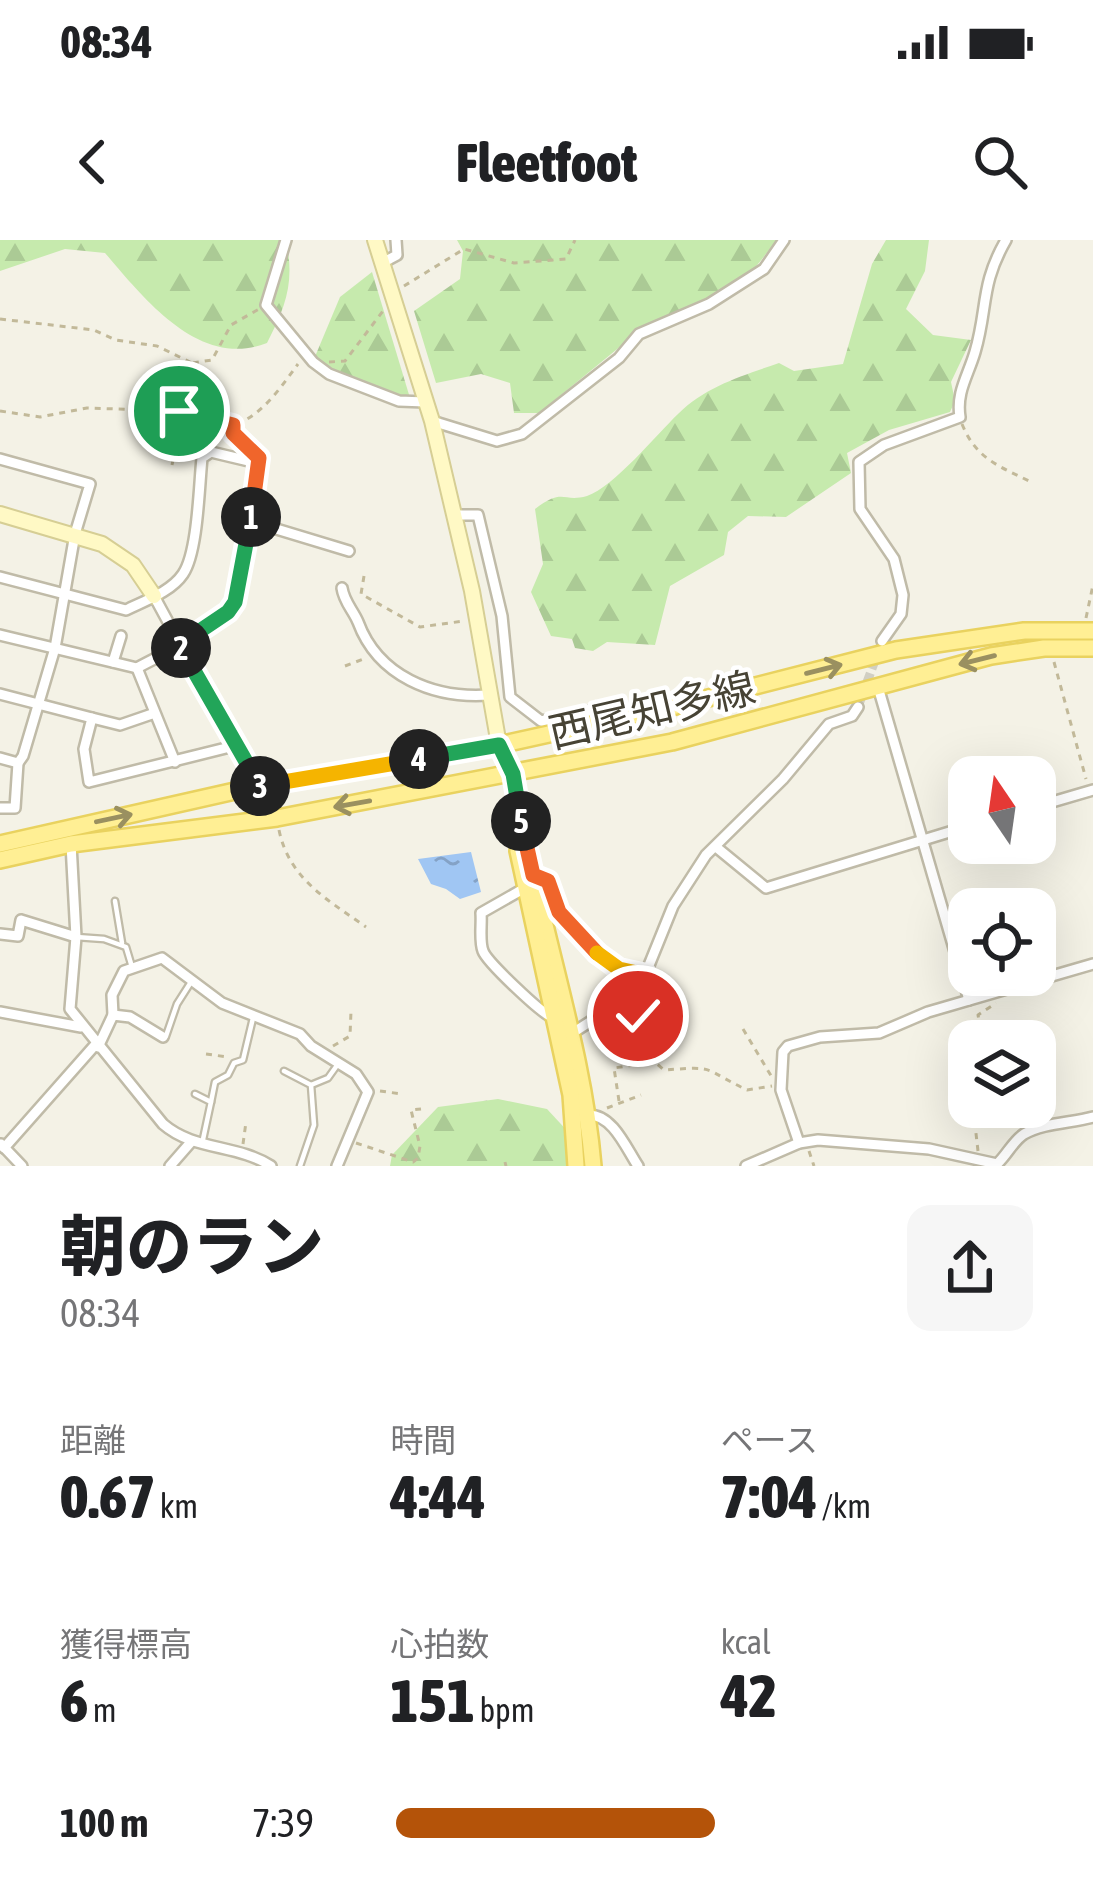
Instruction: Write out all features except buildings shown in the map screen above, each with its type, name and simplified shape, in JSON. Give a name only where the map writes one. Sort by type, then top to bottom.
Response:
[{"type":"main road","name":"西尾知多線","points":[[0,844],[257,786],[499,745],[896,650],[1024,631],[1089,630]]},
{"type":"main road","name":"西尾知多線","points":[[0,860],[71,844],[277,818],[508,775],[672,742],[991,656],[1093,647]]},
{"type":"main road","points":[[499,745],[572,1095],[576,1166]]},
{"type":"main road","points":[[529,882],[597,1112],[593,1166]]},
{"type":"street","points":[[286,240],[266,305],[308,356],[347,383],[408,403],[425,402]]},
{"type":"street","points":[[375,240],[432,422],[477,619],[499,745]]},
{"type":"street","points":[[382,263],[398,255],[396,240]]},
{"type":"street","points":[[432,422],[497,441],[522,434],[619,358],[639,334],[709,304],[764,268],[784,240]]},
{"type":"street","points":[[882,641],[901,614],[903,595],[894,559],[860,509],[859,462],[884,445],[960,417],[958,394],[974,353],[987,276],[1006,240]]},
{"type":"street","points":[[0,577],[125,610],[180,579],[188,564],[202,458],[211,452],[256,466],[235,602],[228,612],[179,645],[137,668],[0,635]]},
{"type":"street","points":[[0,459],[90,484],[75,534],[56,648],[18,763],[15,808],[0,808]]},
{"type":"street","points":[[0,514],[102,544],[133,565],[257,786]]},
{"type":"street","points":[[454,515],[478,515],[502,616],[509,697],[541,721],[621,704],[625,715]]},
{"type":"street","points":[[250,521],[349,550]]},
{"type":"street","points":[[342,588],[365,642],[405,681],[471,696],[489,694]]},
{"type":"street","points":[[113,662],[121,636]]},
{"type":"street","points":[[137,668],[175,762]]},
{"type":"street","points":[[878,687],[969,1000]]},
{"type":"street","points":[[0,694],[120,725],[152,714]]},
{"type":"street","points":[[571,1034],[639,990],[673,906],[706,855],[783,779],[829,724],[852,716],[858,707]]},
{"type":"street","points":[[92,718],[84,749],[89,782],[234,746]]},
{"type":"street","points":[[0,758],[18,763]]},
{"type":"street","points":[[1056,801],[1091,791]]},
{"type":"street","points":[[716,847],[766,888],[948,832]]},
{"type":"street","points":[[71,844],[76,937],[70,1009],[81,1027],[181,1139],[243,1152],[271,1166]]},
{"type":"street","points":[[529,882],[482,913],[482,950],[537,1010],[552,1016]]},
{"type":"street","points":[[0,934],[18,936],[21,920],[76,937]]},
{"type":"street","points":[[22,1166],[2,1146],[97,1046],[112,1016],[112,995],[120,978],[131,967],[162,958],[222,1003],[300,1034],[356,1074],[368,1091],[337,1166]]},
{"type":"street","points":[[802,1142],[779,1088],[783,1052],[797,1042],[879,1033],[969,1000],[1093,964]]},
{"type":"street","points":[[0,1012],[81,1027]]},
{"type":"street","points":[[112,1016],[130,1018],[163,1037]]},
{"type":"street","points":[[597,1112],[638,1166]]},
{"type":"street","points":[[746,1166],[802,1142],[929,1150],[997,1165],[1028,1132],[1093,1117]]},
{"type":"street","points":[[170,1166],[196,1143]]},
{"type":"lane","points":[[115,902],[123,946]]},
{"type":"lane","points":[[76,937],[123,946],[131,967]]},
{"type":"lane","points":[[163,1037],[190,982]]},
{"type":"lane","points":[[196,1143],[214,1082],[243,1060],[254,1015]]},
{"type":"lane","points":[[284,1071],[311,1085],[328,1078],[339,1063]]},
{"type":"lane","points":[[300,1166],[314,1125],[311,1085]]},
{"type":"lane","points":[[195,1094],[211,1102]]},
{"type":"path","points":[[0,411],[40,417],[87,408],[181,411],[233,425],[242,423],[274,397],[308,356],[345,362],[393,298],[464,249],[514,263],[542,261],[566,259],[575,240]]},
{"type":"path","points":[[0,319],[94,330],[116,340],[157,346],[192,363],[212,360],[239,317],[266,305]]},
{"type":"path","points":[[172,465],[184,379],[192,363]]},
{"type":"path","points":[[960,417],[968,439],[983,458],[1031,482]]},
{"type":"path","points":[[233,425],[233,433],[259,458],[256,466]]},
{"type":"path","points":[[364,576],[361,595],[420,627],[477,619]]},
{"type":"path","points":[[1089,630],[1093,584]]},
{"type":"path","points":[[1053,648],[1091,791]]},
{"type":"path","points":[[345,666],[376,655]]},
{"type":"path","points":[[277,818],[287,859],[296,872],[366,927]]},
{"type":"path","points":[[529,882],[548,881],[559,912],[593,949],[619,969],[646,975]]},
{"type":"path","points":[[979,1020],[978,1015],[1011,996]]},
{"type":"path","points":[[619,1101],[614,1068],[645,1059],[638,1016],[626,1000]]},
{"type":"path","points":[[326,1055],[335,1043],[350,1036],[351,1011]]},
{"type":"path","points":[[641,1033],[664,1070],[692,1065],[717,1071],[747,1090],[779,1088],[743,1029]]},
{"type":"path","points":[[206,1054],[236,1063]]},
{"type":"path","points":[[368,1091],[402,1094]]},
{"type":"path","points":[[597,1112],[641,1095]]},
{"type":"path","points":[[348,1140],[413,1162],[420,1146],[411,1110],[421,1109]]},
{"type":"path","points":[[243,1152],[246,1122]]},
{"type":"path","points":[[975,1128],[978,1158]]},
{"type":"path","points":[[802,1142],[814,1166]]},
{"type":"green space","points":[[0,240],[286,240],[287,293],[267,343],[242,349],[218,347],[175,325],[105,253],[65,249],[0,271]]},
{"type":"green space","points":[[457,240],[777,240],[754,269],[708,300],[649,323],[539,413],[514,413],[510,383],[481,374],[436,383],[414,311],[460,279],[463,251]]},
{"type":"green space","points":[[886,240],[929,240],[925,271],[906,309],[933,335],[971,340],[951,382],[955,401],[950,412],[889,430],[847,453],[851,473],[786,517],[748,516],[728,532],[724,555],[670,586],[655,645],[607,642],[593,651],[575,648],[572,639],[551,636],[531,592],[543,564],[535,509],[552,499],[579,498],[598,491],[689,404],[725,383],[779,363],[794,371],[843,364],[872,264]]},
{"type":"green space","points":[[372,272],[410,398],[335,374],[314,359],[340,297]]},
{"type":"green space","points":[[498,1099],[547,1109],[585,1150],[587,1166],[390,1166],[392,1155],[438,1107]]},
{"type":"water","points":[[471,852],[481,892],[460,899],[431,884],[418,859]]},
{"type":"tunnel","points":[[858,707],[882,641]]},
{"type":"route","points":[[179,411],[233,425],[233,433],[259,458],[235,602],[228,612],[179,645],[257,786],[499,745],[513,774],[533,875],[548,881],[559,912],[593,949],[619,969],[646,975],[639,990],[626,1000],[638,1016]]}]
